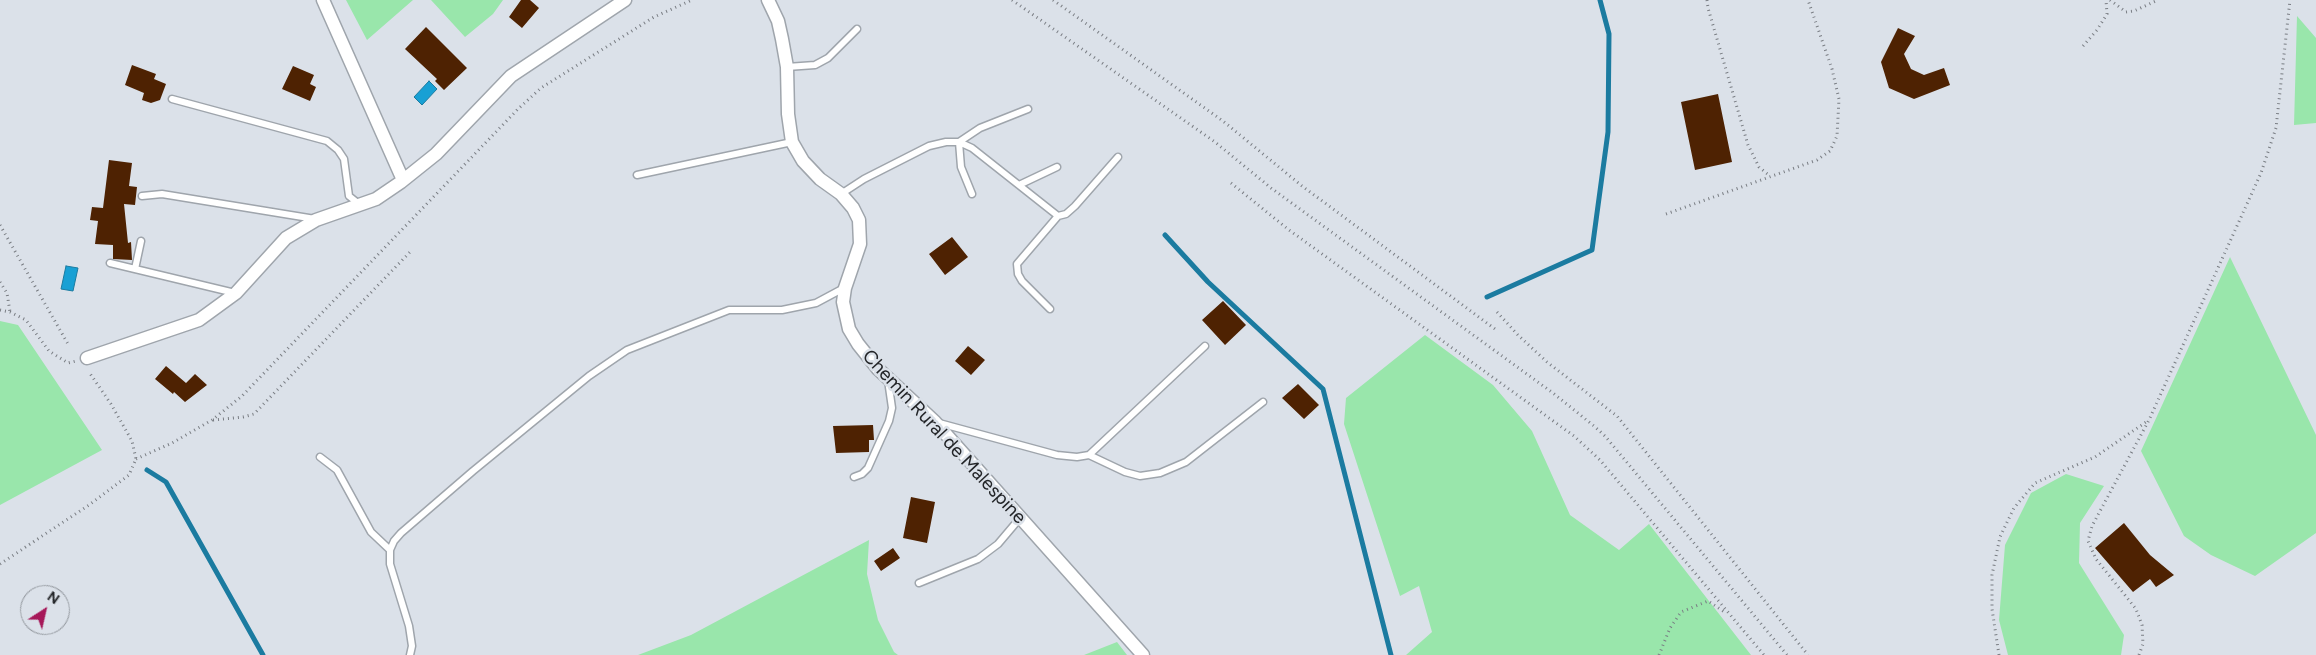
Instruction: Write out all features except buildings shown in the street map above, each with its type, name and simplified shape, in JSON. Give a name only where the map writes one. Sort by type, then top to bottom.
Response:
[{"type":"street","points":[[323,0],[403,180]]},
{"type":"street","points":[[84,359],[199,320],[236,293],[286,238],[316,220],[376,199],[436,154],[511,76],[625,0]]},
{"type":"street","name":"Chemin Rural de Malespine","points":[[768,0],[778,20],[787,67],[788,114],[792,142],[803,161],[820,179],[841,194],[853,208],[859,220],[860,244],[845,288],[843,302],[849,329],[858,344],[878,369],[888,376],[935,422],[1143,655]]},
{"type":"lane","points":[[787,67],[815,65],[828,58],[858,29]]},
{"type":"lane","points":[[172,99],[327,141],[338,150],[344,159],[349,196],[360,205]]},
{"type":"lane","points":[[959,142],[980,128],[1028,109]]},
{"type":"lane","points":[[637,175],[792,142]]},
{"type":"lane","points":[[841,194],[864,179],[930,146],[946,142],[959,142],[972,148],[1058,216]]},
{"type":"lane","points":[[959,142],[961,167],[972,194]]},
{"type":"lane","points":[[1050,309],[1022,281],[1018,274],[1017,264],[1058,216],[1066,214],[1075,206],[1118,157]]},
{"type":"lane","points":[[1019,185],[1057,167]]},
{"type":"lane","points":[[142,196],[162,194],[316,220]]},
{"type":"lane","points":[[135,269],[141,241]]},
{"type":"lane","points":[[110,263],[236,293]]},
{"type":"lane","points":[[410,655],[412,646],[409,626],[390,564],[390,550],[394,541],[401,533],[473,471],[589,376],[627,350],[729,310],[782,310],[816,302],[845,288]]},
{"type":"lane","points":[[935,422],[1057,454],[1077,457],[1088,455],[1205,346]]},
{"type":"lane","points":[[854,477],[862,474],[868,468],[889,421],[892,408],[888,376]]},
{"type":"lane","points":[[1088,455],[1125,472],[1140,476],[1160,473],[1186,462],[1264,402]]},
{"type":"lane","points":[[320,457],[337,470],[371,532],[390,550]]},
{"type":"lane","points":[[919,582],[978,559],[998,544],[1020,518]]},
{"type":"path","points":[[136,459],[172,444],[212,420],[242,396],[518,109],[541,88],[654,17],[692,0]]},
{"type":"path","points":[[1012,0],[1215,142],[1271,188],[1553,393],[1594,426],[1605,436],[1787,655]]},
{"type":"path","points":[[1053,0],[1223,121],[1302,186],[1495,329]]},
{"type":"path","points":[[1707,0],[1748,145],[1759,167],[1770,176]]},
{"type":"path","points":[[1666,214],[1817,160],[1830,151],[1837,136],[1839,99],[1832,69],[1808,0]]},
{"type":"path","points":[[2082,46],[2097,30],[2106,14],[2106,0]]},
{"type":"path","points":[[2110,0],[2126,12],[2134,11],[2158,0]]},
{"type":"path","points":[[2139,655],[2143,644],[2142,625],[2136,609],[2096,559],[2088,541],[2092,526],[2149,420],[2261,173],[2276,128],[2290,0]]},
{"type":"path","points":[[1231,183],[1289,230],[1574,436],[1600,460],[1764,655]]},
{"type":"path","points":[[0,225],[68,344]]},
{"type":"path","points":[[212,420],[244,417],[254,414],[411,251]]},
{"type":"path","points":[[0,282],[7,293],[10,312]]},
{"type":"path","points":[[0,310],[10,312],[26,320],[49,351],[68,363],[84,359],[132,441],[136,459],[128,475],[97,499],[0,564]]},
{"type":"path","points":[[1497,312],[1518,336],[1547,362],[1617,416],[1808,655]]},
{"type":"path","points":[[1999,655],[1992,609],[1992,575],[2000,537],[2014,508],[2035,483],[2095,457],[2149,420]]},
{"type":"path","points":[[1659,655],[1670,628],[1681,612],[1708,601],[1730,615]]},
{"type":"green space","points":[[346,0],[413,0],[367,40]]},
{"type":"green space","points":[[431,0],[503,0],[493,14],[465,37]]},
{"type":"green space","points":[[2297,16],[2316,38],[2316,123],[2294,125]]},
{"type":"green space","points":[[2230,257],[2316,435],[2316,533],[2255,576],[2211,555],[2184,536],[2141,451]]},
{"type":"green space","points":[[0,321],[18,325],[102,450],[0,505]]},
{"type":"green space","points":[[1425,335],[1493,385],[1532,431],[1570,515],[1619,550],[1649,524],[1751,655],[1406,655],[1432,632],[1419,586],[1400,596],[1344,424],[1346,398]]},
{"type":"green space","points":[[2066,474],[2104,486],[2080,523],[2079,563],[2124,635],[2121,655],[2008,655],[1999,620],[2005,545],[2031,493]]},
{"type":"green space","points":[[869,540],[867,574],[878,620],[894,652],[898,655],[638,655],[691,635]]},
{"type":"green space","points":[[1117,642],[1127,655],[1084,655]]},
{"type":"water","points":[[429,81],[437,89],[422,105],[414,97]]},
{"type":"water","points":[[66,266],[78,268],[73,291],[61,289]]},
{"type":"waterway","points":[[1487,297],[1592,250],[1608,132],[1609,34],[1600,0]]},
{"type":"waterway","points":[[1165,235],[1208,282],[1323,389],[1391,655]]},
{"type":"waterway","points":[[147,470],[166,482],[263,655]]}]
